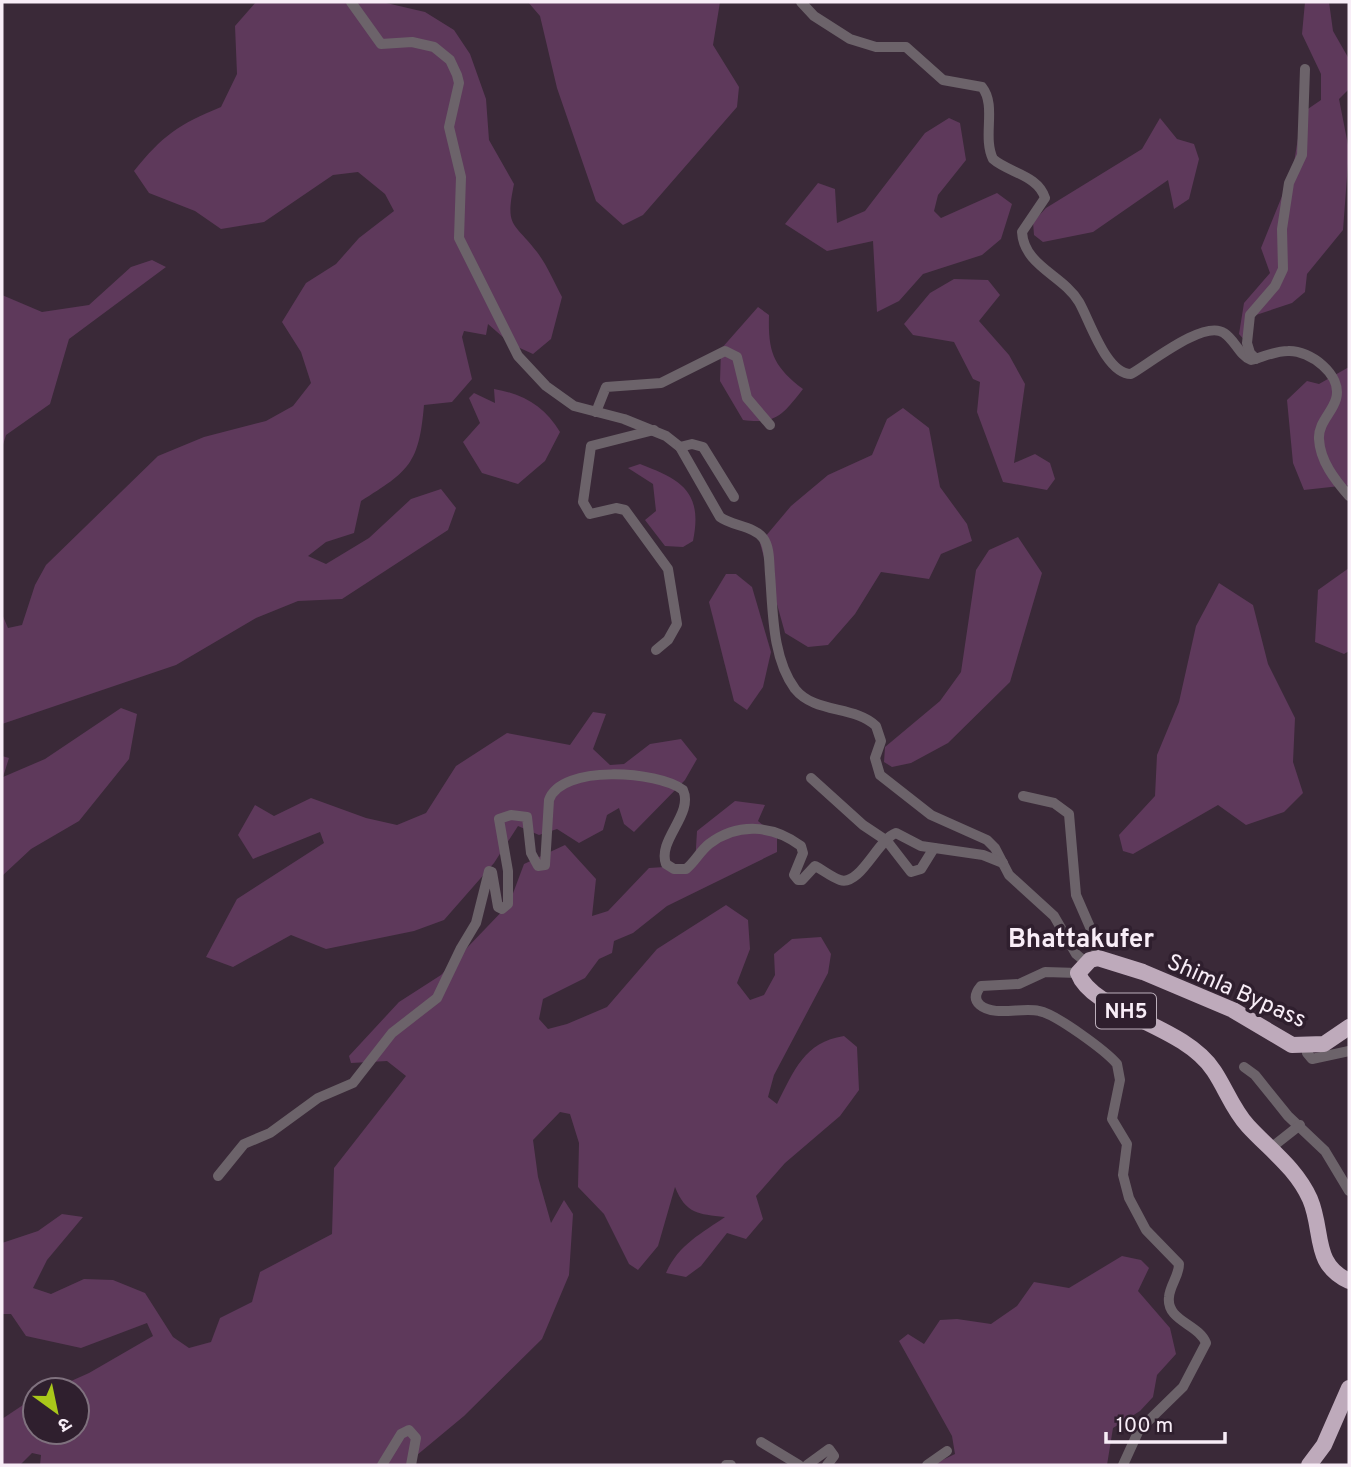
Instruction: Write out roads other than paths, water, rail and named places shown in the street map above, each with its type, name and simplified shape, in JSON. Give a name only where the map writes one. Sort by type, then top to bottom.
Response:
[{"type":"highway","name":"NH5","points":[[1094,959],[1077,973],[1092,993],[1181,1038],[1199,1052],[1214,1070],[1246,1125],[1272,1147],[1296,1175],[1309,1198],[1319,1226],[1321,1255],[1331,1271],[1349,1281]]},
{"type":"highway","name":"Shimla Bypass","points":[[1094,959],[1143,972],[1233,1010],[1292,1045],[1324,1044],[1349,1027]]},
{"type":"highway","points":[[1310,1465],[1324,1445],[1349,1388]]},
{"type":"street","points":[[351,2],[381,44],[422,42],[439,50],[450,60],[459,83],[449,127],[461,177],[457,220],[466,256],[513,348],[529,370],[560,398],[574,406],[654,430],[680,447],[720,517],[731,525],[756,532],[767,546],[778,647],[784,671],[796,690],[815,704],[869,719],[881,732],[876,758],[880,775],[931,815],[987,840],[995,848],[1017,884],[1054,916],[1076,954],[1082,959],[1094,959],[1093,934],[1076,895],[1069,814],[1054,803],[1023,796]]},
{"type":"street","points":[[801,2],[814,16],[850,39],[876,47],[906,47],[943,80],[982,87],[989,101],[988,141],[993,159],[1040,186],[1045,198],[1022,232],[1026,250],[1071,290],[1105,355],[1121,373],[1131,374],[1160,354],[1199,334],[1216,330],[1223,332],[1246,358],[1256,359],[1274,352],[1298,352],[1326,369],[1337,389],[1336,400],[1320,427],[1318,439],[1325,464],[1349,496]]},
{"type":"street","points":[[1256,359],[1250,353],[1247,343],[1250,315],[1275,286],[1283,270],[1282,229],[1289,183],[1302,155],[1305,69]]},
{"type":"street","points":[[596,412],[606,387],[661,383],[725,351],[737,357],[747,398],[770,425]]},
{"type":"street","points":[[654,430],[591,446],[583,502],[590,514],[617,508],[630,514],[668,569],[677,624],[668,640],[656,650]]},
{"type":"street","points":[[680,447],[692,444],[703,447],[734,497]]},
{"type":"street","points":[[218,1176],[244,1144],[270,1133],[318,1098],[353,1083],[392,1033],[439,995],[461,948],[477,923],[489,871],[492,872],[498,907],[502,909],[508,904],[508,871],[499,819],[511,815],[527,817],[531,853],[536,864],[544,865],[549,800],[551,793],[567,781],[593,775],[627,776],[670,784],[683,790],[684,804],[664,856],[666,864],[674,869],[686,869],[708,845],[725,835],[756,828],[772,830],[801,846],[803,853],[794,875],[798,880],[802,880],[815,866],[844,881],[854,877],[885,840],[896,833],[934,849],[983,855],[1003,863]]},
{"type":"street","points":[[811,778],[863,825],[885,840],[902,863],[915,872],[921,869],[934,849]]},
{"type":"street","points":[[1077,973],[1045,972],[1019,985],[981,986],[976,992],[976,1000],[981,1007],[991,1010],[1040,1011],[1116,1064],[1120,1080],[1112,1119],[1127,1144],[1124,1184],[1146,1230],[1179,1264],[1168,1298],[1173,1312],[1198,1330],[1206,1343],[1183,1387],[1139,1430],[1123,1465]]},
{"type":"street","points":[[1308,1046],[1307,1052],[1312,1059],[1349,1051]]},
{"type":"street","points":[[1244,1067],[1255,1074],[1288,1116],[1332,1159],[1349,1191]]},
{"type":"street","points":[[1272,1147],[1300,1125]]},
{"type":"street","points":[[382,1465],[401,1434],[409,1430],[416,1438],[411,1465]]},
{"type":"street","points":[[761,1442],[799,1465]]},
{"type":"street","points":[[807,1465],[829,1449],[834,1456],[827,1465]]},
{"type":"street","points":[[927,1465],[947,1451]]},
{"type":"district","name":"Bhattakufer","points":[[1081,938]]}]
